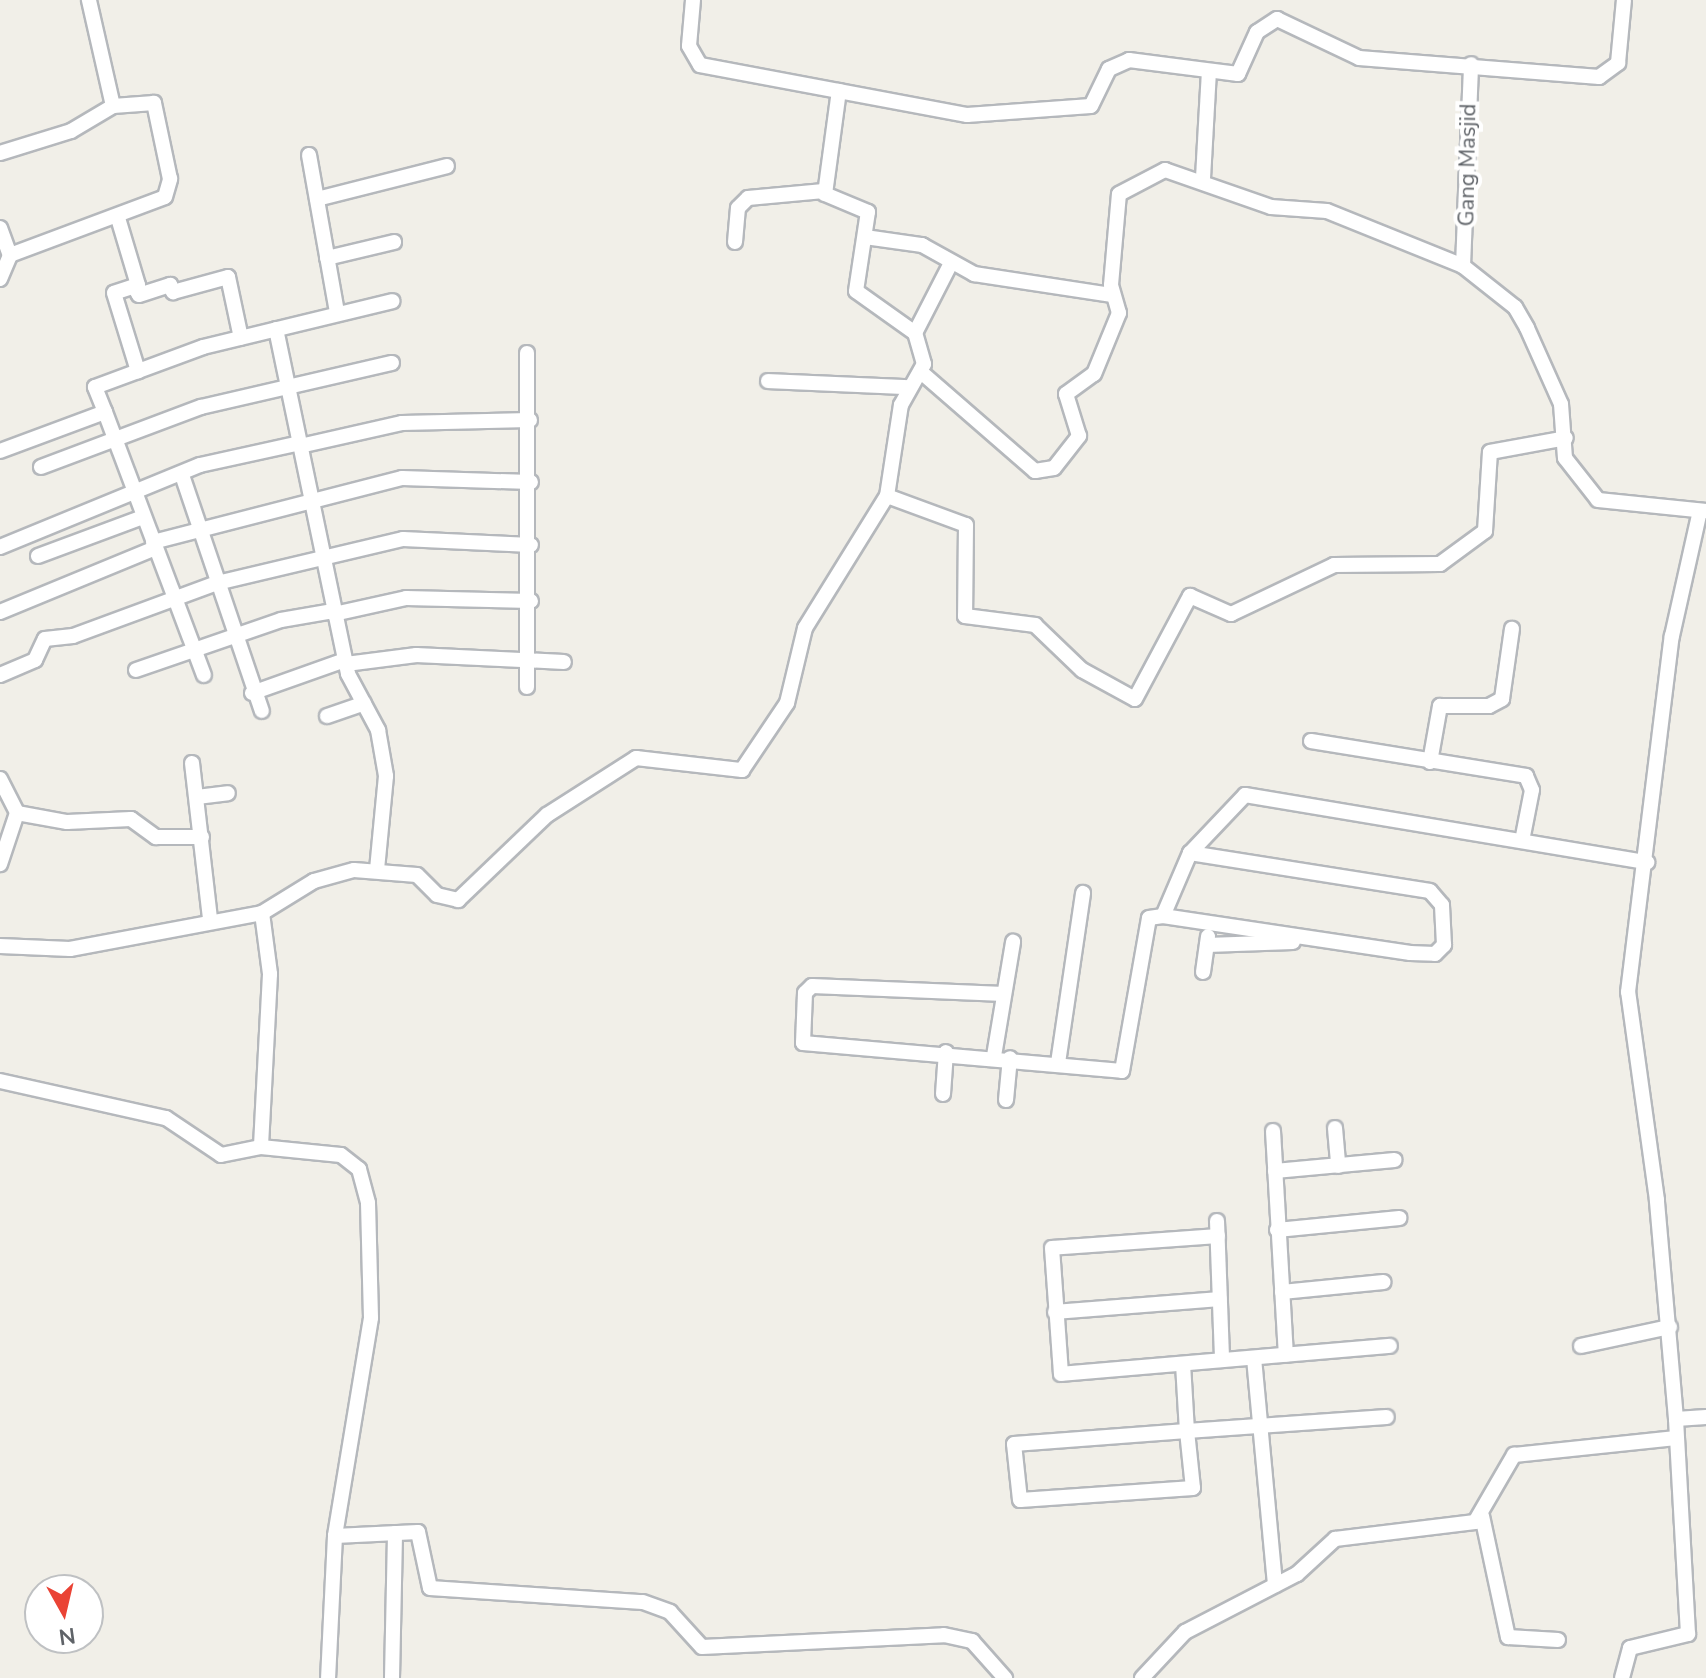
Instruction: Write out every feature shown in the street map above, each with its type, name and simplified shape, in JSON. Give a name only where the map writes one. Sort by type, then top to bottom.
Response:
[{"type":"street","points":[[89,0],[113,106]]},
{"type":"street","points":[[693,0],[689,46],[700,65],[967,115],[1066,110],[1096,104],[1109,69],[1122,61],[1209,72],[1243,72],[1257,32],[1277,19],[1347,55],[1606,75],[1618,63],[1624,0]]},
{"type":"street","name":"Gang Masjid","points":[[1463,266],[1471,64]]},
{"type":"street","points":[[1203,178],[1209,72]]},
{"type":"street","points":[[824,191],[839,91]]},
{"type":"street","points":[[0,153],[71,131],[113,106],[154,103],[170,179],[165,197],[118,218],[10,255]]},
{"type":"street","points":[[309,155],[337,312]]},
{"type":"street","points":[[317,199],[447,166]]},
{"type":"street","points":[[921,372],[1035,471],[1047,471],[1078,440],[1065,396],[1094,374],[1119,313],[1112,295],[1120,192],[1155,171],[1203,178],[1271,207],[1327,211],[1463,266],[1515,307],[1561,404],[1566,438],[1565,458],[1598,500],[1703,511],[1672,636],[1647,862],[1632,946],[1629,1034],[1670,1327],[1688,1634],[1630,1648],[1622,1678]]},
{"type":"street","points":[[0,946],[70,949],[210,919],[262,913],[314,881],[377,870],[417,875],[437,895],[458,900],[547,815],[636,758],[742,770],[787,703],[805,628],[887,496],[908,387],[921,372],[924,349],[915,333],[856,291],[867,210],[824,191],[748,198],[738,208],[735,242]]},
{"type":"street","points":[[118,218],[134,287],[139,295],[170,285],[173,292],[228,277],[241,338]]},
{"type":"street","points":[[0,228],[10,255],[0,279]]},
{"type":"street","points":[[865,237],[922,245],[950,265],[1112,295]]},
{"type":"street","points":[[327,258],[394,242]]},
{"type":"street","points":[[915,333],[950,265]]},
{"type":"street","points":[[134,287],[114,293],[138,371]]},
{"type":"street","points":[[204,675],[95,387],[241,338],[337,312],[393,301]]},
{"type":"street","points":[[276,329],[333,612],[346,662],[378,730],[386,776],[377,870]]},
{"type":"street","points":[[527,353],[531,482],[530,662],[527,687]]},
{"type":"street","points":[[41,467],[114,439],[288,387],[392,363]]},
{"type":"street","points":[[768,381],[908,387]]},
{"type":"street","points":[[0,451],[105,412]]},
{"type":"street","points":[[0,547],[182,475],[300,444],[402,423],[530,420]]},
{"type":"street","points":[[887,496],[966,525],[965,616],[1035,625],[1082,670],[1135,699],[1190,596],[1231,614],[1334,565],[1440,564],[1485,531],[1490,452],[1566,438]]},
{"type":"street","points":[[182,475],[252,693],[262,711]]},
{"type":"street","points":[[0,612],[198,526],[310,498],[402,478],[531,482]]},
{"type":"street","points":[[38,556],[143,517]]},
{"type":"street","points":[[0,675],[35,660],[45,639],[217,583],[403,539],[531,545]]},
{"type":"street","points":[[136,670],[234,636],[406,598],[531,601]]},
{"type":"street","points":[[1430,762],[1440,706],[1489,706],[1502,699],[1512,629]]},
{"type":"street","points":[[252,693],[346,662],[416,655],[564,662]]},
{"type":"street","points":[[327,716],[364,703]]},
{"type":"street","points":[[1311,741],[1529,779],[1522,841]]},
{"type":"street","points":[[192,763],[210,919]]},
{"type":"street","points":[[0,779],[17,813],[0,864]]},
{"type":"street","points":[[197,797],[228,793]]},
{"type":"street","points":[[1163,916],[1190,853],[1245,795],[1647,862]]},
{"type":"street","points":[[17,813],[67,822],[131,819],[156,837],[202,837]]},
{"type":"street","points":[[1004,994],[818,986],[805,993],[807,1048],[946,1052],[1122,1071],[1146,926],[1151,915],[1441,952],[1442,905],[1430,891],[1190,853]]},
{"type":"street","points":[[1058,1063],[1083,893]]},
{"type":"street","points":[[261,1147],[270,974],[262,913]]},
{"type":"street","points":[[1203,972],[1210,923]]},
{"type":"street","points":[[1207,945],[1329,940]]},
{"type":"street","points":[[994,1056],[1013,942]]},
{"type":"street","points":[[943,1094],[946,1052]]},
{"type":"street","points":[[1006,1100],[1010,1058]]},
{"type":"street","points":[[0,1081],[166,1118],[221,1155],[261,1147],[332,1151],[359,1169],[365,1184],[371,1318],[335,1536],[328,1678]]},
{"type":"street","points":[[1335,1128],[1338,1166]]},
{"type":"street","points":[[1273,1131],[1286,1355]]},
{"type":"street","points":[[1275,1171],[1394,1160]]},
{"type":"street","points":[[1277,1230],[1399,1218]]},
{"type":"street","points":[[1222,1360],[1217,1228],[1052,1248],[1061,1374],[1390,1346]]},
{"type":"street","points":[[1282,1292],[1384,1282]]},
{"type":"street","points":[[1055,1312],[1219,1299]]},
{"type":"street","points":[[1581,1346],[1670,1327]]},
{"type":"street","points":[[1254,1358],[1275,1585]]},
{"type":"street","points":[[1183,1364],[1187,1431],[1193,1488],[1020,1500],[1014,1444],[1187,1431],[1387,1417]]},
{"type":"street","points":[[1676,1419],[1706,1417]]},
{"type":"street","points":[[1142,1678],[1185,1632],[1275,1585],[1335,1539],[1463,1525],[1482,1516],[1514,1455],[1676,1438]]},
{"type":"street","points":[[1482,1516],[1508,1637],[1558,1640]]},
{"type":"street","points":[[335,1536],[395,1533],[425,1538],[423,1580],[430,1588],[643,1602],[670,1612],[702,1647],[961,1637],[992,1656],[1005,1678]]},
{"type":"street","points":[[392,1678],[395,1533]]}]
